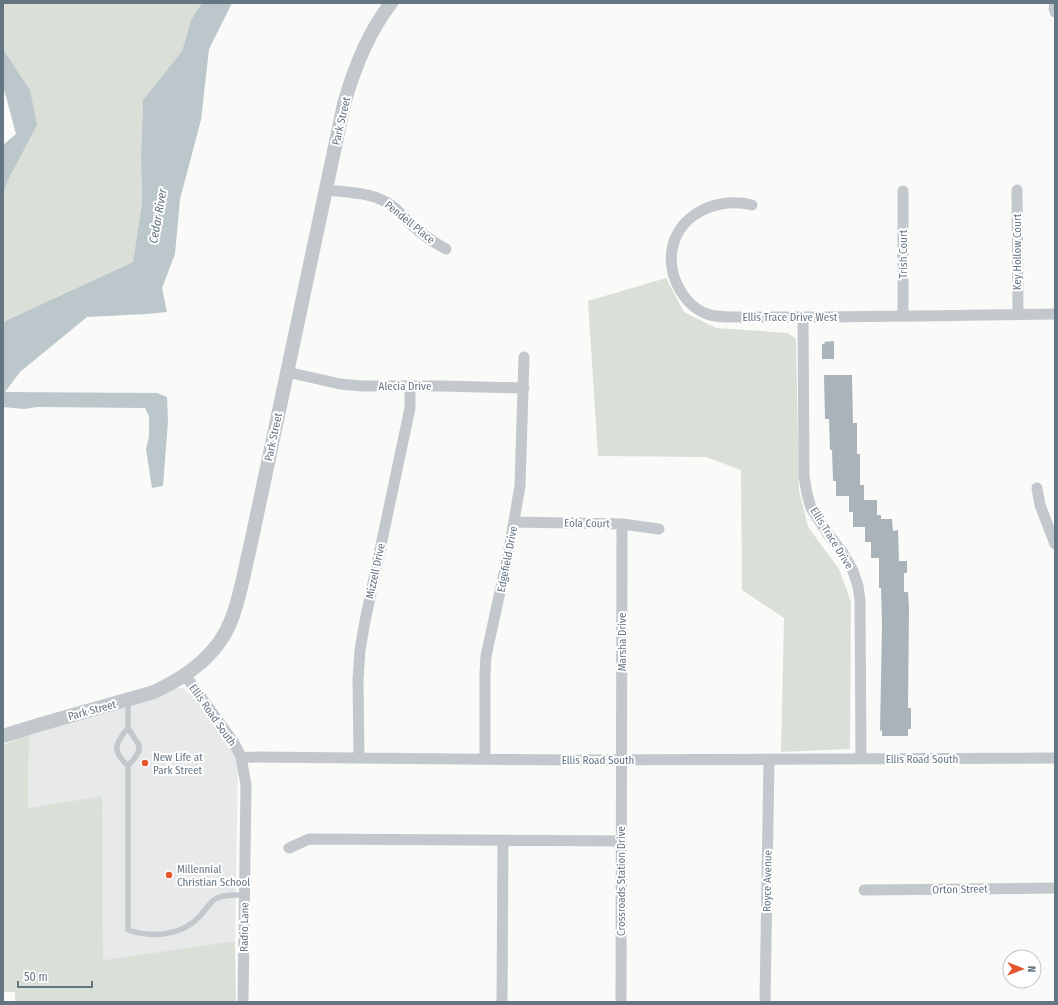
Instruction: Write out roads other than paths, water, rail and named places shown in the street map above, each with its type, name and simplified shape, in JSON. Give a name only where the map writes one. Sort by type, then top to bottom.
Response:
[{"type":"street","name":"Park Street","points":[[3,736],[154,692],[171,684],[203,661],[216,646],[232,619],[249,550],[348,88],[364,48],[384,12],[391,3]]},
{"type":"street","points":[[1055,3],[1055,12]]},
{"type":"street","name":"Pendell Place","points":[[326,190],[379,198],[399,212],[420,233],[446,249]]},
{"type":"street","name":"Key Hollow Court","points":[[1017,190],[1018,314]]},
{"type":"street","name":"Trish Court","points":[[903,191],[904,316]]},
{"type":"street","name":"Ellis Trace Drive West","points":[[752,205],[742,203],[724,203],[711,206],[690,218],[676,238],[673,247],[672,266],[676,281],[687,300],[693,306],[708,315],[727,317],[803,317],[1055,314]]},
{"type":"street","name":"Ellis Trace Drive","points":[[803,317],[804,476],[807,494],[818,520],[843,553],[853,571],[860,600],[861,759]]},
{"type":"street","name":"Edgefield Drive","points":[[485,759],[486,656],[520,486],[524,357]]},
{"type":"street","name":"Alecia Drive","points":[[287,372],[340,384],[362,386],[524,388]]},
{"type":"street","name":"Mizzell Drive","points":[[359,758],[358,679],[360,650],[368,605],[410,408],[410,386]]},
{"type":"street","points":[[1037,488],[1040,505],[1055,544]]},
{"type":"street","name":"Eola Court","points":[[514,522],[622,524],[659,529]]},
{"type":"street","name":"Marsha Drive","points":[[622,524],[622,760]]},
{"type":"street","name":"Ellis Road South","points":[[185,675],[234,743],[241,757],[622,760],[1055,758]]},
{"type":"street","name":"Radio Lane","points":[[241,757],[246,785],[243,1002]]},
{"type":"street","name":"Royce Avenue","points":[[765,1002],[769,759]]},
{"type":"street","name":"Crossroads Station Drive","points":[[621,1002],[622,760]]},
{"type":"street","points":[[289,848],[309,839],[621,841]]},
{"type":"street","points":[[502,1002],[503,840]]},
{"type":"street","name":"Orton Street","points":[[864,890],[1055,888]]},
{"type":"lane","points":[[128,700],[128,728],[139,745],[139,751],[128,766],[128,930],[138,933],[166,934],[181,931],[198,918],[215,898],[224,895],[244,895]]},
{"type":"lane","points":[[128,728],[116,743],[116,752],[119,758],[128,766]]},
{"type":"water","name":"Cedar River","points":[[202,3],[232,3],[209,49],[201,120],[180,199],[175,254],[162,288],[167,312],[87,317],[20,372],[5,392],[157,393],[167,397],[168,421],[163,486],[152,488],[146,449],[149,436],[149,416],[145,408],[38,407],[24,409],[3,407],[3,322],[133,262],[142,202],[141,156],[143,100],[182,51],[191,20]]},
{"type":"water","points":[[3,49],[30,90],[37,125],[11,174],[3,193],[3,145],[16,134],[3,89]]},
{"type":"place","name":"New Life at Park Street","points":[[145,763]]},
{"type":"place","name":"Millennial Christian School","points":[[169,875]]}]
